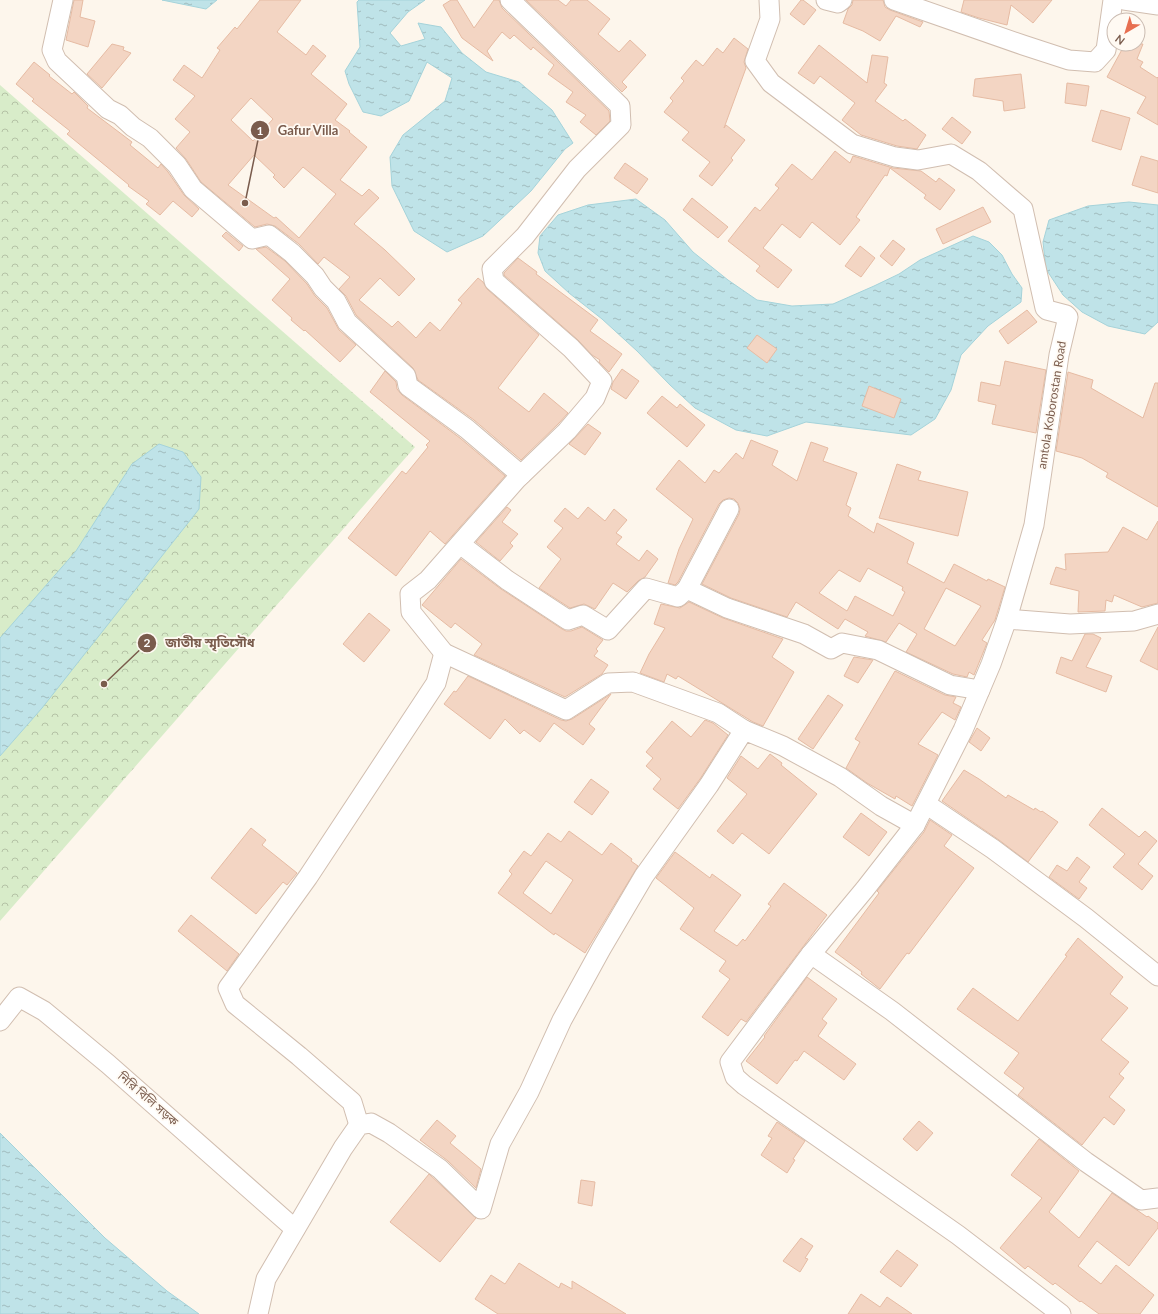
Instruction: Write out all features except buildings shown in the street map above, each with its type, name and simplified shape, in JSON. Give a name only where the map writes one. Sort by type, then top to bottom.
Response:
[{"type":"street","points":[[63,0],[52,50],[57,61],[108,109],[120,115],[133,127],[150,138],[177,165],[193,189],[236,226],[252,239],[269,235],[292,253],[315,276],[323,288],[336,301],[347,322],[406,376],[408,386],[467,429],[522,475]]},
{"type":"street","points":[[510,0],[620,106],[621,125],[577,169],[525,236],[492,269],[494,281],[571,348],[602,381],[595,398],[567,430],[522,475],[428,580],[410,594],[412,612],[444,654],[566,710],[608,683],[633,682],[718,713],[744,730],[783,746],[834,774],[881,806],[914,825]]},
{"type":"street","name":"amtola Koborostan Road","points":[[770,0],[770,19],[755,61],[771,83],[852,144],[894,156],[918,160],[951,154],[979,171],[1023,209],[1045,308],[1068,317],[1059,355],[1034,525],[1007,619]]},
{"type":"street","points":[[826,0],[838,2],[842,0]]},
{"type":"street","points":[[894,0],[1062,58],[1095,62],[1106,50],[1113,0]]},
{"type":"street","points":[[1124,0],[1158,4]]},
{"type":"street","points":[[460,544],[507,580],[568,620],[583,615],[608,630],[646,588],[678,597],[687,589],[729,509]]},
{"type":"street","points":[[687,589],[726,608],[804,634],[831,649],[842,643],[878,650],[950,685],[980,690]]},
{"type":"street","points":[[1061,1314],[958,1235],[749,1088],[735,1077],[730,1062],[811,954],[865,889],[914,825],[963,730],[991,664],[1007,619],[1070,624],[1134,621],[1158,614]]},
{"type":"street","points":[[359,1126],[352,1102],[299,1056],[235,1004],[228,988],[308,877],[415,716],[436,683],[444,654]]},
{"type":"street","points":[[258,1314],[266,1279],[343,1148],[359,1126],[371,1123],[389,1133],[440,1169],[481,1210],[500,1144],[529,1092],[562,1020],[601,948],[644,876],[708,785],[744,730]]},
{"type":"street","points":[[926,804],[993,849],[1086,918],[1158,976]]},
{"type":"street","points":[[811,954],[892,1011],[1092,1166],[1141,1200],[1158,1198]]},
{"type":"street","name":"নিরি বিলি সড়ক","points":[[0,1021],[19,997],[44,1011],[108,1064],[295,1229]]},
{"type":"green space","points":[[0,85],[415,447],[0,921]]},
{"type":"water","points":[[162,0],[217,0],[206,9]]},
{"type":"water","points":[[359,0],[425,0],[408,12],[390,33],[401,46],[425,39],[418,23],[441,27],[462,53],[486,72],[519,82],[552,110],[573,143],[565,149],[531,191],[483,236],[447,252],[414,231],[392,186],[390,157],[403,135],[445,101],[452,78],[427,62],[409,101],[381,116],[363,112],[349,84],[345,71],[360,47],[357,2]]},
{"type":"water","points":[[636,199],[665,220],[693,252],[728,280],[757,300],[792,306],[833,304],[899,274],[920,260],[973,236],[989,242],[1002,255],[1012,274],[1022,288],[1021,302],[988,326],[961,355],[951,390],[935,419],[911,435],[806,422],[767,436],[736,430],[695,408],[602,319],[569,293],[545,271],[538,253],[540,236],[558,215],[588,205]]},
{"type":"water","points":[[1129,202],[1158,205],[1158,322],[1145,334],[1108,326],[1082,312],[1063,295],[1046,269],[1043,242],[1049,220],[1088,206]]},
{"type":"water","points":[[159,444],[183,452],[201,477],[199,509],[42,708],[0,756],[0,638],[76,551],[132,464]]},
{"type":"water","points":[[0,1133],[105,1238],[167,1291],[199,1314],[0,1314]]},
{"type":"place","name":"Gafur Villa","points":[[245,203]]},
{"type":"place","name":"জাতীয় স্মৃতিসৌধ","points":[[104,684]]}]
